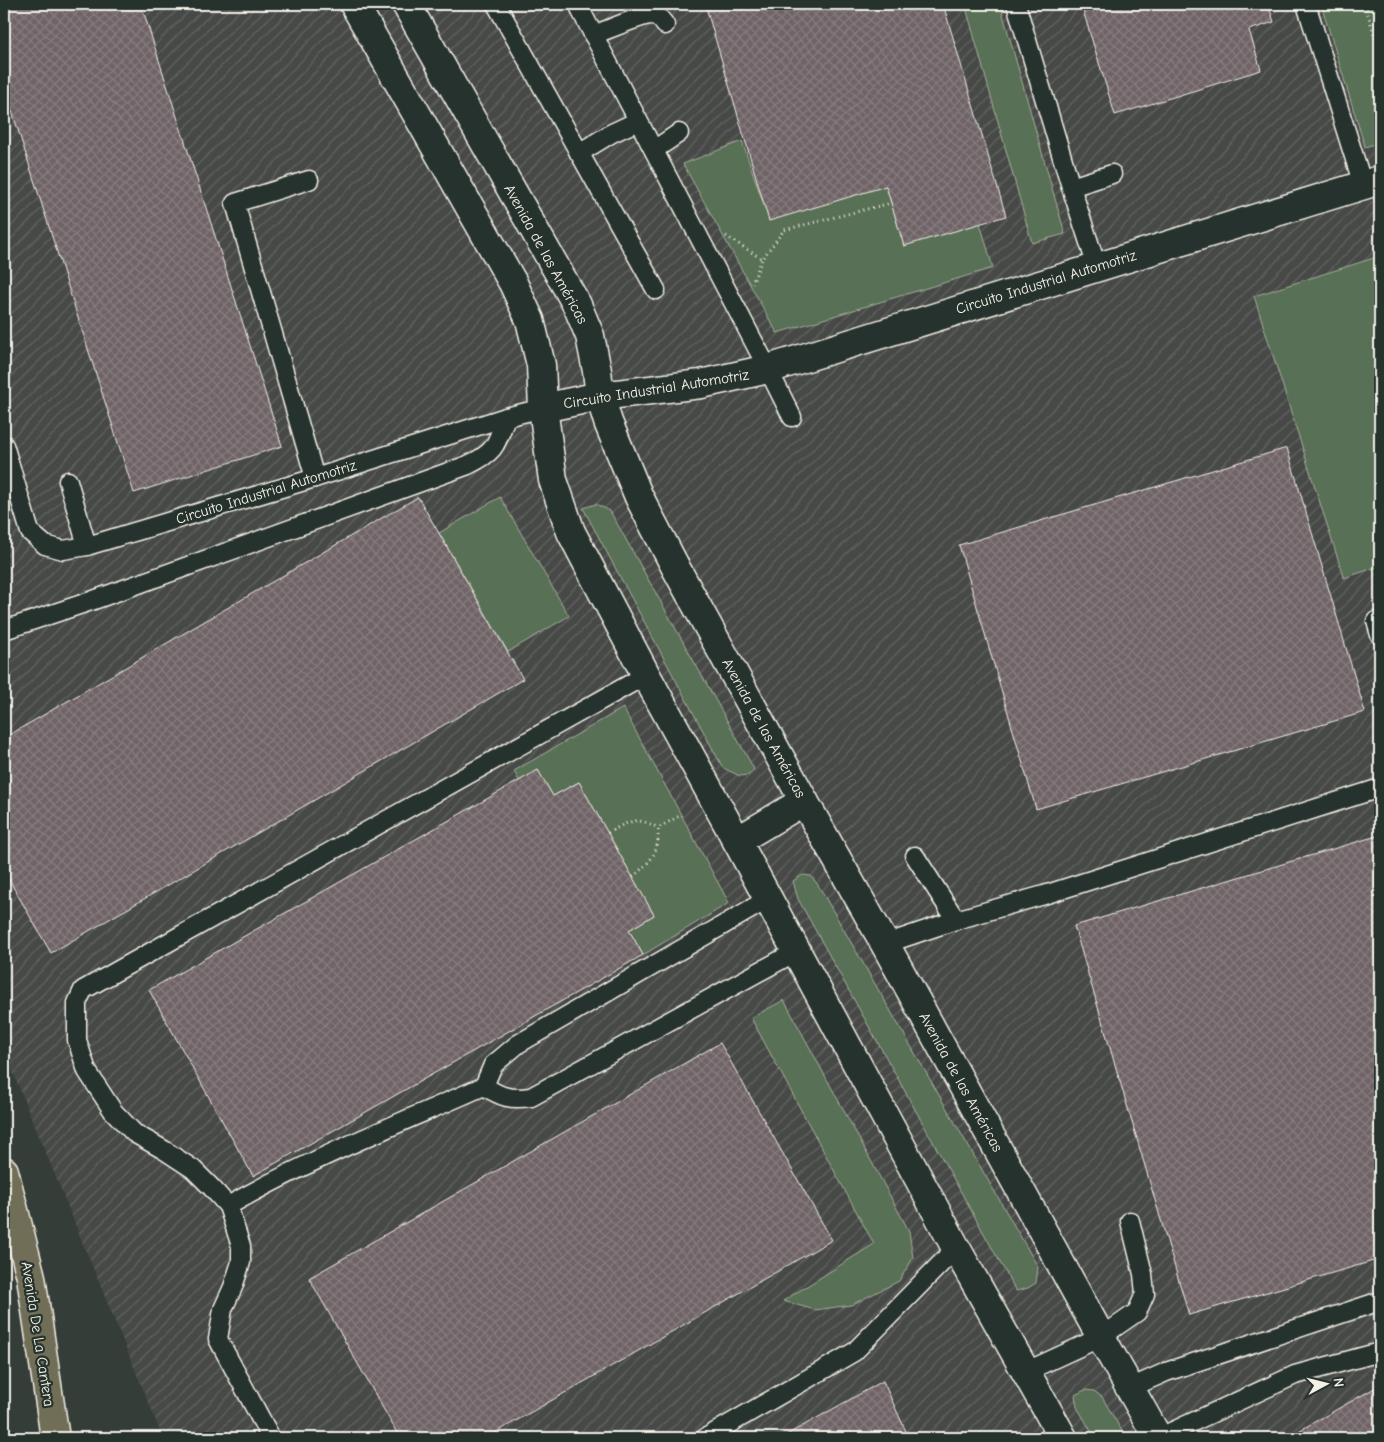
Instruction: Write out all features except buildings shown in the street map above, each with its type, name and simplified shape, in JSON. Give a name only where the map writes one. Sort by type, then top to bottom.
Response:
[{"type":"main road","points":[[354,4],[508,274],[530,320],[541,365],[543,408],[553,480],[571,532],[646,675],[956,1248],[1063,1438]]},
{"type":"main road","name":"Avenida de las Américas","points":[[406,4],[578,305],[590,336],[600,396],[608,422],[643,505],[677,570],[885,944],[1100,1337],[1158,1438]]},
{"type":"main road","name":"Circuito Industrial Automotriz","points":[[543,408],[600,396],[702,384],[768,369],[1372,183]]},
{"type":"main road","points":[[737,841],[804,801]]},
{"type":"main road","name":"Avenida De La Cantera","points":[[4,1171],[31,1278],[55,1438]]},
{"type":"lane","points":[[496,4],[656,290]]},
{"type":"lane","points":[[579,4],[593,35],[792,417]]},
{"type":"lane","points":[[1016,4],[1097,267]]},
{"type":"lane","points":[[1306,4],[1372,183]]},
{"type":"lane","points":[[593,35],[644,16],[653,15],[665,25]]},
{"type":"lane","points":[[579,153],[612,133],[638,121]]},
{"type":"lane","points":[[654,150],[680,133]]},
{"type":"lane","points":[[1071,187],[1112,174]]},
{"type":"lane","points":[[309,180],[235,203],[315,478]]},
{"type":"lane","name":"Circuito Industrial Automotriz","points":[[4,445],[30,532],[45,545],[63,550],[88,546],[315,478],[506,417],[543,408]]},
{"type":"lane","points":[[4,630],[91,601],[468,465],[485,457],[496,444],[506,417]]},
{"type":"lane","points":[[68,481],[88,546]]},
{"type":"lane","points":[[271,1438],[218,1339],[223,1309],[241,1262],[241,1246],[228,1206],[192,1169],[134,1133],[113,1111],[87,1071],[77,1040],[77,1003],[83,990],[646,675]]},
{"type":"lane","points":[[885,944],[956,920],[1044,895],[1380,788]]},
{"type":"lane","points":[[915,856],[956,920]]},
{"type":"lane","points":[[228,1206],[261,1186],[300,1167],[484,1086],[493,1065],[518,1044],[768,899]]},
{"type":"lane","points":[[484,1086],[510,1099],[530,1097],[797,951]]},
{"type":"lane","points":[[1025,1372],[1100,1337],[1137,1312],[1145,1294],[1143,1274],[1130,1221]]},
{"type":"lane","points":[[705,1438],[854,1352],[956,1248]]},
{"type":"lane","points":[[1130,1388],[1166,1372],[1380,1301]]},
{"type":"lane","points":[[1158,1438],[1295,1375],[1380,1352]]},
{"type":"path","points":[[1365,4],[1380,54]]},
{"type":"path","points":[[751,286],[762,260],[784,230],[891,203]]},
{"type":"path","points":[[721,232],[762,260]]},
{"type":"path","points":[[658,828],[681,815]]},
{"type":"path","points":[[608,833],[625,823],[639,820],[649,822],[658,828]]},
{"type":"path","points":[[632,877],[652,859],[659,842],[658,828]]},
{"type":"shaded area","points":[[4,4],[1380,4],[1380,1438],[163,1438],[11,1068],[4,1045]]},
{"type":"green space","points":[[965,4],[1000,4],[1065,234],[1032,243]]},
{"type":"green space","points":[[1321,4],[1380,4],[1380,142],[1365,147]]},
{"type":"green space","points":[[742,141],[769,220],[886,186],[904,246],[980,223],[993,268],[777,333],[683,164]]},
{"type":"green space","points":[[1380,256],[1380,566],[1344,578],[1254,296]]},
{"type":"green space","points":[[500,497],[569,616],[508,652],[439,533]]},
{"type":"green space","points":[[596,504],[610,511],[754,769],[749,775],[740,776],[723,768],[583,508]]},
{"type":"green space","points":[[623,708],[729,903],[643,955],[629,930],[654,915],[579,782],[553,796],[538,770],[519,781],[514,771]]},
{"type":"green space","points":[[803,875],[811,876],[818,885],[1038,1267],[1036,1283],[1028,1288],[1016,1291],[798,899],[793,881]]},
{"type":"green space","points":[[784,1000],[909,1231],[913,1258],[899,1281],[851,1305],[815,1310],[783,1301],[874,1244],[751,1018]]},
{"type":"green space","points":[[1085,1390],[1094,1391],[1102,1397],[1126,1438],[1095,1438],[1077,1407],[1075,1395]]}]
